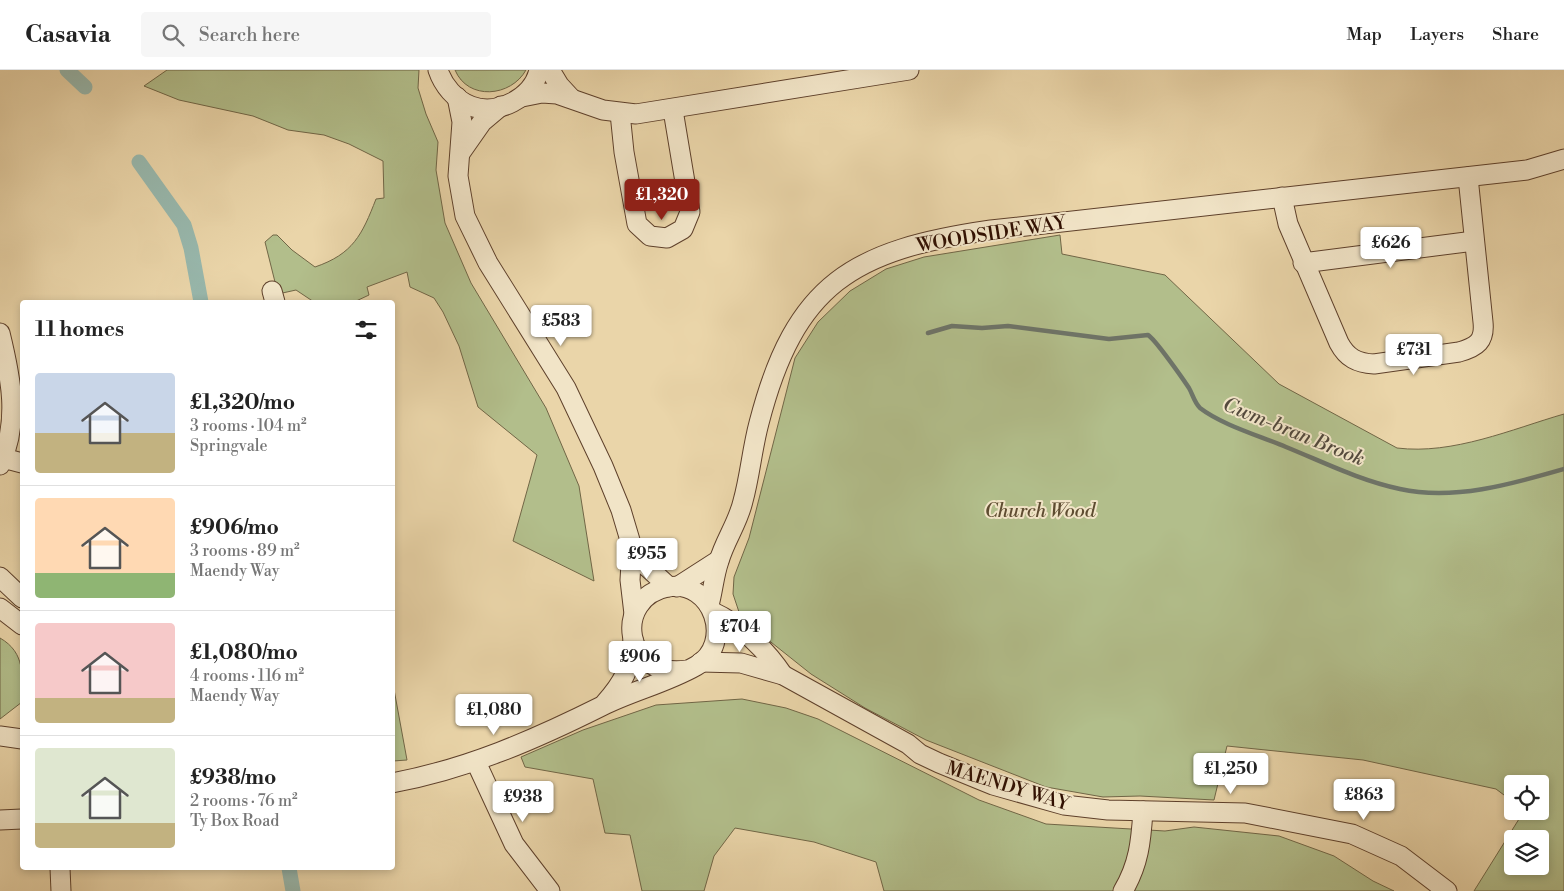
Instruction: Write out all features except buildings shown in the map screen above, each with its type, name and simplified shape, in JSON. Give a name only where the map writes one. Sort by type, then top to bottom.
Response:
[{"type":"street","points":[[438,70],[445,85],[456,97],[471,106],[486,109],[501,106],[522,97],[542,93],[571,98],[603,110],[636,114],[673,110],[909,70]]},
{"type":"street","points":[[522,97],[531,86],[539,70]]},
{"type":"street","points":[[550,70],[559,85],[571,98]]},
{"type":"street","points":[[456,97],[462,122],[458,176],[465,216],[488,263],[543,349],[578,410],[621,510],[632,547],[644,564],[673,587]]},
{"type":"street","points":[[461,154],[468,140],[482,122],[501,106]]},
{"type":"street","points":[[620,113],[627,170],[637,224],[650,236],[667,238],[683,229],[690,212],[673,110]]},
{"type":"street","name":"WOODSIDE WAY","points":[[711,609],[719,560],[743,502],[758,424],[782,354],[807,311],[822,294],[845,275],[868,261],[892,251],[941,238],[1527,170],[1564,159]]},
{"type":"street","points":[[1282,197],[1288,224],[1303,263],[1344,352],[1361,364],[1374,364],[1460,352],[1478,345],[1484,328],[1468,176]]},
{"type":"street","points":[[1303,263],[1474,241]]},
{"type":"street","points":[[0,333],[11,382],[13,401],[9,439],[2,461],[20,463]]},
{"type":"street","name":"MAENDY WAY","points":[[602,706],[618,688],[631,662],[634,614],[630,580],[632,547]]},
{"type":"street","points":[[634,614],[648,596],[673,587],[719,560]]},
{"type":"street","points":[[0,577],[20,596]]},
{"type":"street","name":"MAENDY WAY","points":[[395,782],[476,762],[584,717],[602,706],[662,683],[694,666],[715,642],[716,622],[711,609],[701,596],[689,590],[673,587]]},
{"type":"street","points":[[0,608],[20,623]]},
{"type":"street","name":"MAENDY WAY","points":[[711,609],[729,619],[773,660],[783,675]]},
{"type":"street","name":"MAENDY WAY","points":[[633,640],[639,653],[648,663],[660,669],[674,672],[694,666],[741,663],[783,675],[908,744],[920,754],[994,785],[1064,805],[1108,810],[1245,813],[1352,834],[1401,856],[1447,891]]},
{"type":"street","points":[[0,736],[20,739]]},
{"type":"street","points":[[476,762],[514,844],[550,891]]},
{"type":"street","points":[[1122,891],[1134,872],[1141,839],[1143,811]]},
{"type":"street","points":[[0,820],[20,819]]},
{"type":"street","points":[[60,870],[61,891]]},
{"type":"green space","points":[[167,70],[419,70],[418,88],[426,114],[438,142],[436,170],[445,223],[471,283],[546,408],[579,486],[594,581],[513,541],[537,455],[478,407],[459,346],[443,312],[434,298],[410,287],[407,272],[367,287],[369,295],[358,300],[311,300],[296,290],[278,294],[265,242],[273,235],[277,235],[292,250],[315,267],[339,256],[361,233],[376,199],[384,198],[383,161],[349,144],[324,135],[288,130],[253,116],[179,100],[144,86]]},
{"type":"green space","points":[[455,70],[526,70],[510,86],[490,92],[479,91],[469,87],[461,80]]},
{"type":"green space","name":"Church Wood","points":[[1060,235],[1062,254],[1165,275],[1279,384],[1397,448],[1439,448],[1461,444],[1564,414],[1564,891],[1474,891],[1504,843],[1504,875],[1549,875],[1549,830],[1512,830],[1518,820],[1549,820],[1549,775],[1504,775],[1504,795],[1496,789],[1363,760],[1227,746],[1214,800],[1140,796],[1103,797],[1046,787],[926,740],[865,708],[811,674],[757,631],[740,615],[733,594],[734,577],[749,538],[795,358],[818,322],[850,291],[886,269],[924,257]]},
{"type":"green space","points":[[0,638],[14,651],[20,663],[20,704],[0,719]]},
{"type":"green space","points":[[395,695],[407,760],[395,761]]},
{"type":"green space","points":[[742,699],[786,708],[818,719],[979,800],[1046,824],[1165,831],[1194,827],[1279,836],[1334,856],[1373,881],[1394,891],[884,891],[876,862],[814,842],[735,828],[714,856],[704,891],[642,891],[630,835],[605,833],[593,779],[525,767],[521,757],[583,730],[656,705]]},
{"type":"waterway","points":[[67,70],[85,87]]},
{"type":"waterway","points":[[139,162],[184,225],[191,248],[201,300]]},
{"type":"waterway","name":"Cwm-bran Brook","points":[[928,333],[952,326],[982,328],[1008,326],[1109,339],[1148,335],[1181,376],[1198,406],[1209,414],[1230,425],[1342,471],[1385,486],[1420,492],[1462,492],[1503,485],[1564,469]]},
{"type":"waterway","points":[[289,870],[293,891]]}]
